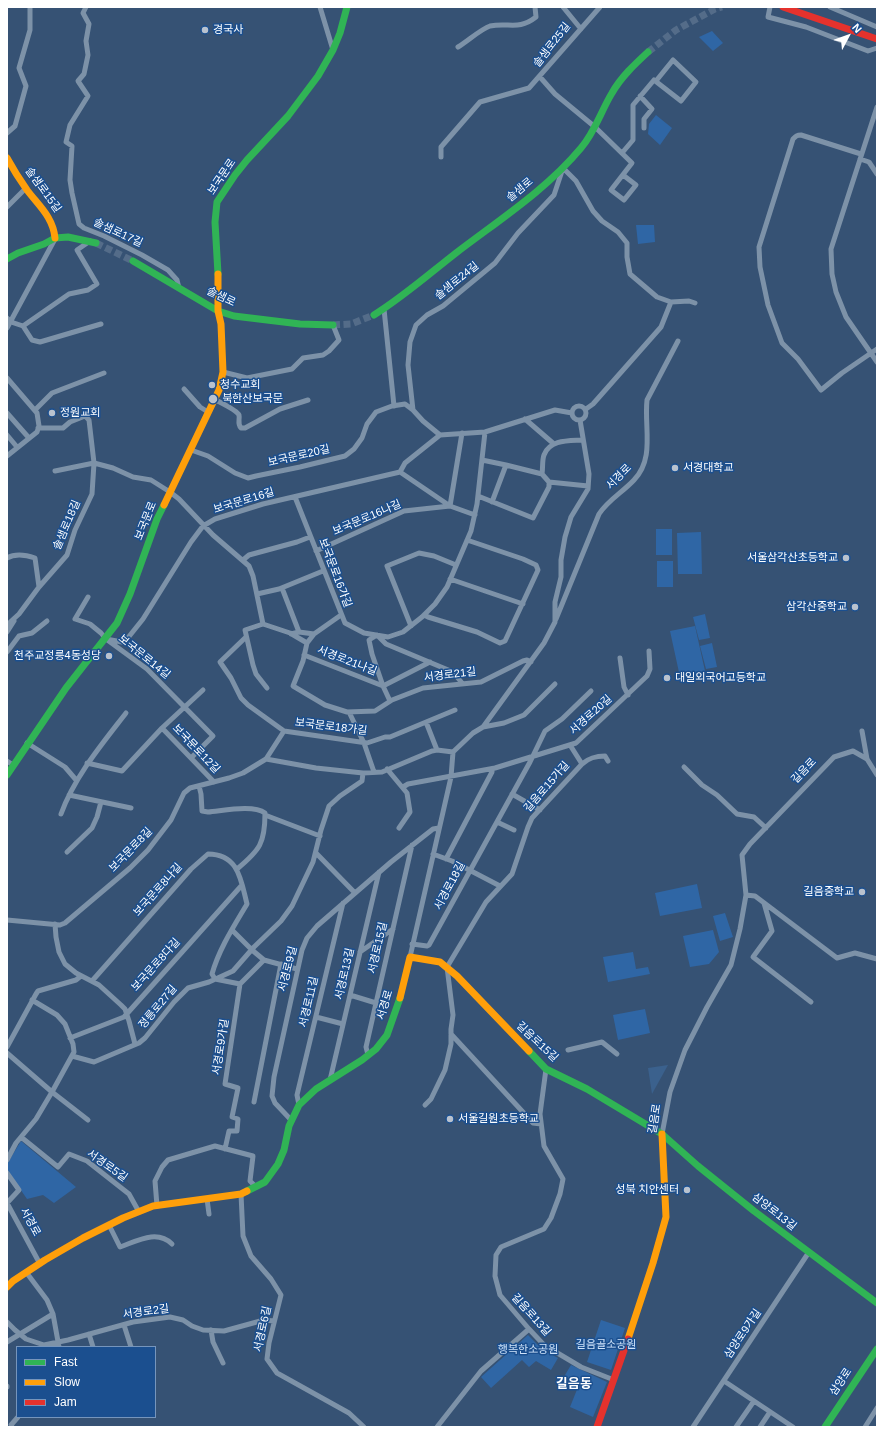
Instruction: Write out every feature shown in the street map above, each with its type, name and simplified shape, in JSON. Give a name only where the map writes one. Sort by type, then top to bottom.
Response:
[{"type":"street","points":[[7,133],[15,126],[26,86],[19,68],[30,30],[30,7]]},
{"type":"street","name":"솔샘로17길","points":[[86,7],[82,13],[90,24],[86,41],[88,55],[84,74],[78,81],[88,96],[70,125],[66,142],[72,146],[70,180],[77,218],[84,228],[142,254],[168,270],[177,280],[179,288]]},
{"type":"street","points":[[320,7],[333,50]]},
{"type":"street","name":"보국문로","points":[[7,775],[10,763],[28,743],[66,688],[106,639],[120,618],[157,519],[191,450],[221,381],[223,372],[221,324],[218,311],[219,289],[215,222],[218,202],[235,175],[288,116],[318,76],[333,50],[340,33],[347,7]]},
{"type":"street","points":[[458,47],[488,27],[520,25],[529,22],[536,17],[535,7]]},
{"type":"street","name":"솔샘로25길","points":[[441,157],[441,147],[480,102],[529,88],[581,29],[563,7]]},
{"type":"street","points":[[581,29],[600,7]]},
{"type":"street","points":[[770,7],[768,18],[806,27],[868,51],[877,48]]},
{"type":"street","points":[[783,7],[877,39]]},
{"type":"street","points":[[830,7],[877,26]]},
{"type":"street","name":"솔샘로","points":[[374,314],[414,288],[455,254],[524,202],[563,168],[582,146],[595,127],[616,86],[632,66],[648,52]]},
{"type":"street","points":[[623,175],[636,185],[624,200],[611,190],[632,163],[622,153],[633,140],[633,105],[640,96],[654,80],[656,81],[673,60],[696,82],[681,101],[656,81]]},
{"type":"street","name":"솔샘로25길","points":[[540,77],[555,94],[595,127],[622,153]]},
{"type":"street","points":[[640,96],[652,109],[644,119],[644,128]]},
{"type":"street","points":[[877,106],[830,249],[832,274],[836,292],[846,317],[877,362]]},
{"type":"street","points":[[877,174],[869,162],[860,156],[801,135],[797,135],[793,139],[759,247],[760,267],[768,305],[782,343],[798,359],[821,390],[842,372],[877,349]]},
{"type":"street","name":"솔샘로15길","points":[[7,158],[26,188],[52,221],[55,229],[55,238]]},
{"type":"street","points":[[563,168],[576,181],[593,211],[602,221],[618,232],[627,243],[627,257],[630,274],[657,297],[671,302],[689,301],[695,303]]},
{"type":"street","name":"솔샘로24길","points":[[413,410],[408,365],[410,342],[416,325],[427,315],[443,306],[495,263],[518,233],[554,195],[563,168]]},
{"type":"street","points":[[7,207],[26,188]]},
{"type":"street","points":[[7,259],[55,238],[68,237],[93,242]]},
{"type":"street","points":[[7,328],[9,320],[55,238]]},
{"type":"street","points":[[24,326],[69,294],[88,290],[97,284],[77,250],[93,242]]},
{"type":"street","name":"솔샘로","points":[[133,261],[218,311],[240,317],[300,324],[333,325]]},
{"type":"street","points":[[586,409],[593,404],[661,327],[671,302]]},
{"type":"street","points":[[384,308],[394,406],[405,404],[440,435]]},
{"type":"street","points":[[9,320],[24,326],[32,340],[40,342],[101,324]]},
{"type":"street","points":[[223,372],[247,378],[292,369],[303,358],[323,355],[329,351],[339,340],[333,325]]},
{"type":"street","name":"서경로","points":[[483,727],[544,643],[555,622],[599,514],[604,506],[634,481],[640,473],[648,450],[647,400],[678,341]]},
{"type":"street","points":[[35,410],[52,392],[104,373]]},
{"type":"street","points":[[7,378],[37,413],[38,428],[37,432],[7,456]]},
{"type":"street","points":[[184,389],[200,407],[208,412]]},
{"type":"street","points":[[214,399],[237,412],[239,415],[238,424],[241,428],[245,428],[280,409],[308,400]]},
{"type":"street","name":"보국문로20길","points":[[191,450],[208,456],[235,473],[248,478],[300,468],[345,456],[354,450],[362,438],[367,424],[376,412],[394,406]]},
{"type":"street","points":[[572,413],[574,408],[578,406],[586,409]]},
{"type":"street","points":[[572,413],[575,419],[580,420],[586,417],[586,409]]},
{"type":"street","points":[[475,515],[450,506],[400,472],[405,463],[440,435],[485,432],[555,410],[572,413]]},
{"type":"street","points":[[7,413],[29,438]]},
{"type":"street","name":"솔샘로18길","points":[[7,625],[19,614],[66,555],[75,530],[92,494],[94,463],[89,420],[85,416],[70,422],[63,428],[38,428]]},
{"type":"street","points":[[526,419],[554,444]]},
{"type":"street","name":"서경로","points":[[555,622],[555,602],[561,577],[561,560],[565,537],[571,517],[581,503],[588,486],[589,474],[580,420]]},
{"type":"street","name":"보국문로16가길","points":[[295,497],[345,623],[364,633],[388,637],[403,632],[435,604],[447,587],[471,531],[478,496],[485,432]]},
{"type":"street","points":[[450,506],[462,433]]},
{"type":"street","points":[[7,435],[17,447]]},
{"type":"street","points":[[542,474],[544,454],[554,444],[583,440]]},
{"type":"street","points":[[482,460],[542,474],[549,482],[588,486]]},
{"type":"street","points":[[55,471],[94,463],[113,468],[133,477],[151,480],[170,492],[179,499],[203,526],[249,566],[253,576],[263,624]]},
{"type":"street","points":[[492,502],[506,465]]},
{"type":"street","name":"보국문로16길","points":[[106,639],[122,642],[127,639],[143,619],[190,542],[203,526],[215,519],[263,504],[400,472]]},
{"type":"street","points":[[478,496],[533,518],[549,486],[549,482]]},
{"type":"street","name":"보국문로16나길","points":[[316,551],[404,511],[450,506]]},
{"type":"street","points":[[243,560],[249,555],[310,537]]},
{"type":"street","points":[[424,615],[477,632],[500,642],[505,640],[538,570],[536,565],[523,559],[467,540]]},
{"type":"street","points":[[411,626],[387,566],[419,553],[434,556],[456,564]]},
{"type":"street","points":[[7,558],[12,555],[26,555],[35,558],[39,587]]},
{"type":"street","points":[[257,594],[282,588],[324,571]]},
{"type":"street","points":[[450,579],[523,604]]},
{"type":"street","points":[[282,588],[299,632]]},
{"type":"street","points":[[88,597],[75,619],[90,624],[106,639]]},
{"type":"street","points":[[7,632],[19,614]]},
{"type":"street","name":"서경로21길","points":[[341,614],[314,634],[307,643],[293,686],[325,705],[349,712],[375,712],[390,701],[422,688],[481,682],[523,661],[527,660],[530,662]]},
{"type":"street","points":[[7,652],[19,636],[32,633],[48,621]]},
{"type":"street","points":[[267,688],[256,674],[245,630],[263,624],[291,634],[307,643]]},
{"type":"street","points":[[291,634],[299,632],[314,634]]},
{"type":"street","points":[[383,686],[372,654],[369,640],[377,635],[386,644],[453,672],[462,683]]},
{"type":"street","name":"보국문로18가길","points":[[246,637],[220,662],[231,678],[241,698],[248,705],[284,731],[367,743],[385,737],[390,737],[455,710]]},
{"type":"street","name":"보국문로14길","points":[[106,639],[147,669],[212,736],[190,758]]},
{"type":"street","name":"서경로20길","points":[[450,777],[492,769],[579,741],[648,676],[650,669],[649,651]]},
{"type":"street","name":"서경로21나길","points":[[304,655],[383,686],[390,701]]},
{"type":"street","points":[[620,658],[624,687],[628,695]]},
{"type":"street","name":"서경로21나길","points":[[383,686],[430,662]]},
{"type":"street","name":"서경로","points":[[7,1287],[13,1281],[40,1264],[109,1225],[139,1212],[157,1206],[241,1194],[265,1182],[278,1164],[284,1150],[289,1126],[299,1105],[316,1089],[376,1049],[387,1035],[398,1005],[410,957],[450,777],[453,752],[473,733],[483,727],[504,724],[524,715],[555,684]]},
{"type":"street","points":[[162,728],[203,690]]},
{"type":"street","name":"서경로18길","points":[[412,944],[429,945],[545,731],[562,719],[592,691]]},
{"type":"street","points":[[349,712],[364,742],[374,772]]},
{"type":"street","points":[[61,814],[69,795],[88,763],[126,713]]},
{"type":"street","points":[[426,722],[437,750]]},
{"type":"street","name":"보국문로12길","points":[[88,763],[122,771],[162,728],[214,782]]},
{"type":"street","points":[[284,731],[266,759],[316,768],[363,773],[382,772],[437,750],[453,752]]},
{"type":"street","points":[[862,731],[867,759],[877,775]]},
{"type":"street","points":[[28,743],[65,767],[77,781]]},
{"type":"street","name":"길음로15가길","points":[[447,967],[486,902],[512,874],[532,818],[582,764],[570,745]]},
{"type":"street","name":"길음로","points":[[597,1427],[651,1270],[666,1217],[662,1134],[670,1092],[685,1050],[731,965],[740,929],[746,895],[742,855],[834,757],[853,751],[867,759]]},
{"type":"street","points":[[582,764],[588,759],[598,756],[605,756],[608,761]]},
{"type":"street","name":"보국문로8길","points":[[7,920],[60,925],[65,923],[130,868],[148,850],[165,829],[184,793],[190,788],[243,773],[266,759]]},
{"type":"street","points":[[684,767],[702,785],[717,795],[737,814],[754,817],[766,828]]},
{"type":"street","points":[[388,769],[407,793],[410,812],[399,828]]},
{"type":"street","points":[[446,859],[492,772],[492,769]]},
{"type":"street","name":"정릉로27길","points":[[72,1056],[94,1062],[135,1044],[145,1038],[174,1002],[188,988],[233,971],[281,921],[292,906],[314,862],[329,806],[340,796],[362,781],[363,773]]},
{"type":"street","points":[[403,788],[408,784],[450,777]]},
{"type":"street","points":[[199,786],[202,811],[208,812],[247,809],[261,810],[265,812],[265,825],[262,842],[258,849],[237,869],[247,904],[215,962],[212,974],[215,979]]},
{"type":"street","points":[[512,794],[540,810]]},
{"type":"street","points":[[69,795],[131,808]]},
{"type":"street","points":[[67,852],[92,828],[101,802]]},
{"type":"street","points":[[265,815],[320,836]]},
{"type":"street","points":[[497,822],[514,830]]},
{"type":"street","name":"서경로9길","points":[[292,1120],[275,1103],[272,1096],[274,1077],[302,950],[307,938],[317,926],[379,872],[433,829],[439,828]]},
{"type":"street","name":"서경로15길","points":[[368,1055],[366,1047],[412,845]]},
{"type":"street","points":[[316,853],[355,893]]},
{"type":"street","name":"보국문로8나길","points":[[92,981],[157,906],[191,869],[208,854],[216,854],[229,860],[237,869]]},
{"type":"street","points":[[433,854],[470,870],[500,886]]},
{"type":"street","name":"서경로13길","points":[[330,1080],[379,872]]},
{"type":"street","name":"보국문로8다길","points":[[70,1038],[124,1017],[242,885]]},
{"type":"street","points":[[746,895],[755,896],[837,958],[855,953],[877,959]]},
{"type":"street","name":"서경로11길","points":[[299,1105],[297,1095],[343,903]]},
{"type":"street","points":[[764,903],[772,931],[753,957],[811,1002]]},
{"type":"street","points":[[55,924],[59,952],[65,964],[81,976],[99,985],[121,1005],[126,1014],[135,1044]]},
{"type":"street","points":[[232,930],[264,960],[298,969]]},
{"type":"street","points":[[360,952],[393,930]]},
{"type":"street","name":"길음로15길","points":[[410,957],[440,962],[447,967],[546,1069],[587,1089],[662,1134]]},
{"type":"street","points":[[240,984],[264,960]]},
{"type":"street","points":[[254,1102],[281,964]]},
{"type":"street","points":[[425,1105],[431,1099],[445,1070],[451,1044],[453,1015],[447,967]]},
{"type":"street","points":[[7,1047],[32,1000],[38,992],[76,980],[81,976]]},
{"type":"street","name":"정릉로27길","points":[[215,979],[240,984]]},
{"type":"street","name":"서경로9가길","points":[[225,1149],[230,1131],[237,1131],[238,1119],[232,1117],[238,1088],[225,1084],[240,984]]},
{"type":"street","points":[[350,995],[376,1003]]},
{"type":"street","points":[[8,1157],[16,1143],[36,1119],[74,1052],[65,1024],[57,1015],[32,1000]]},
{"type":"street","points":[[316,1017],[343,1024]]},
{"type":"street","points":[[451,1034],[533,1123],[541,1124]]},
{"type":"street","points":[[568,1050],[602,1042],[617,1054]]},
{"type":"street","points":[[7,1053],[52,1092],[88,1120]]},
{"type":"street","name":"길음로13길","points":[[546,1069],[540,1114],[541,1124],[544,1146],[563,1179],[560,1194],[551,1218],[544,1229],[501,1247],[496,1255],[495,1276],[500,1295],[528,1329],[544,1345],[582,1367],[614,1380]]},
{"type":"street","name":"삼양로13길","points":[[662,1134],[698,1166],[754,1211],[877,1303]]},
{"type":"street","name":"서경로5길","points":[[21,1137],[58,1166],[69,1154],[87,1161],[129,1194],[139,1212]]},
{"type":"street","points":[[157,1206],[155,1181],[162,1167],[168,1160],[215,1146],[253,1156],[250,1181],[256,1187]]},
{"type":"street","name":"서경로","points":[[7,1173],[19,1190],[7,1203],[40,1264]]},
{"type":"street","name":"서경로6길","points":[[241,1194],[243,1236],[251,1256],[271,1279],[281,1295],[274,1321],[267,1359],[277,1373],[350,1413],[364,1427]]},
{"type":"street","points":[[207,1199],[209,1214]]},
{"type":"street","points":[[109,1225],[120,1246],[154,1236],[166,1238],[172,1244]]},
{"type":"street","name":"삼양로9가길","points":[[693,1427],[809,1252]]},
{"type":"street","points":[[26,1272],[47,1300],[53,1314],[59,1344]]},
{"type":"street","points":[[7,1342],[53,1314]]},
{"type":"street","name":"서경로2길","points":[[7,1322],[26,1339],[44,1345],[59,1344],[124,1325],[170,1317],[183,1320],[192,1326],[203,1330],[224,1331],[264,1320],[274,1321]]},
{"type":"street","points":[[124,1325],[131,1346]]},
{"type":"street","points":[[437,1427],[481,1371],[528,1329]]},
{"type":"street","points":[[211,1330],[213,1342],[223,1363]]},
{"type":"street","points":[[89,1334],[93,1346]]},
{"type":"street","name":"삼양로","points":[[825,1427],[877,1349]]},
{"type":"street","points":[[724,1381],[793,1427]]},
{"type":"street","points":[[736,1427],[754,1401]]},
{"type":"street","points":[[865,1427],[877,1408]]},
{"type":"street","points":[[760,1427],[770,1412]]},
{"type":"street","points":[[12,1427],[11,1425],[17,1418]]},
{"type":"green space","points":[[712,31],[723,43],[713,51],[699,37]]},
{"type":"green space","points":[[656,115],[672,128],[660,145],[648,134],[649,124]]},
{"type":"green space","points":[[636,225],[654,225],[655,242],[638,244]]},
{"type":"green space","points":[[656,529],[672,529],[672,555],[656,555]]},
{"type":"green space","points":[[701,532],[702,574],[678,574],[677,533]]},
{"type":"green space","points":[[657,561],[673,561],[673,587],[657,587]]},
{"type":"green space","points":[[705,614],[710,638],[699,640],[693,617]]},
{"type":"green space","points":[[695,626],[705,671],[680,677],[670,631]]},
{"type":"green space","points":[[712,643],[717,667],[706,669],[700,646]]},
{"type":"green space","points":[[697,884],[702,908],[660,916],[655,893]]},
{"type":"green space","points":[[725,913],[733,937],[720,941],[713,916]]},
{"type":"green space","points":[[713,930],[719,952],[709,964],[690,967],[683,936]]},
{"type":"green space","points":[[633,952],[636,969],[648,967],[650,974],[608,982],[603,957]]},
{"type":"green space","points":[[645,1009],[650,1033],[618,1040],[613,1015]]},
{"type":"green space","points":[[21,1141],[76,1187],[54,1203],[43,1195],[27,1199],[7,1170],[7,1164]]},
{"type":"green space","name":"길음골소공원","points":[[601,1320],[625,1328],[611,1370],[587,1362]]},
{"type":"green space","name":"행복한소공원","points":[[528,1335],[543,1350],[558,1358],[551,1370],[536,1361],[529,1367],[522,1360],[491,1388],[481,1377]]},
{"type":"green space","points":[[571,1365],[607,1382],[593,1417],[570,1407],[578,1387],[565,1375]]},
{"type":"shaded area","points":[[668,1065],[652,1094],[648,1068]]},
{"type":"tunnel","points":[[648,52],[676,30],[715,9],[722,7]]},
{"type":"tunnel","points":[[96,243],[133,261]]},
{"type":"tunnel","points":[[333,325],[351,324],[374,315]]},
{"type":"traffic: fast","points":[[218,274],[215,222],[217,202],[247,160],[288,116],[318,76],[333,50],[340,33],[347,7]]},
{"type":"traffic: fast","points":[[374,315],[406,293],[456,253],[522,204],[553,177],[586,142],[616,87],[628,71],[648,52]]},
{"type":"traffic: fast","points":[[7,259],[55,238],[68,237],[96,243]]},
{"type":"traffic: fast","points":[[133,261],[218,311],[234,316],[300,324],[333,325]]},
{"type":"traffic: fast","points":[[7,775],[66,688],[117,623],[130,594],[157,519],[164,505]]},
{"type":"traffic: fast","points":[[247,1191],[265,1182],[278,1164],[284,1150],[289,1126],[299,1105],[316,1089],[362,1060],[376,1049],[387,1035],[400,998]]},
{"type":"traffic: fast","points":[[529,1051],[546,1069],[587,1089],[662,1134],[698,1166],[754,1211],[877,1303]]},
{"type":"traffic: fast","points":[[825,1427],[877,1349]]},
{"type":"traffic: slow","points":[[7,158],[27,190],[48,218],[54,231],[55,238]]},
{"type":"traffic: slow","points":[[164,505],[219,390],[223,372],[221,324],[218,311],[218,274]]},
{"type":"traffic: slow","points":[[400,998],[410,957],[440,962],[457,976],[529,1051]]},
{"type":"traffic: slow","points":[[628,1339],[653,1263],[666,1217],[662,1134]]},
{"type":"traffic: slow","points":[[7,1287],[13,1281],[45,1260],[83,1238],[123,1218],[153,1206],[241,1194],[247,1191]]},
{"type":"traffic: jam","points":[[783,7],[877,39]]},
{"type":"traffic: jam","points":[[597,1427],[628,1339]]},
{"type":"place","name":"경국사","points":[[205,30]]},
{"type":"place","name":"청수교회","points":[[212,385]]},
{"type":"place","name":"북한산보국문","points":[[213,399]]},
{"type":"place","name":"정원교회","points":[[52,413]]},
{"type":"place","name":"서경대학교","points":[[675,468]]},
{"type":"place","name":"서울삼각산초등학교","points":[[846,558]]},
{"type":"place","name":"삼각산중학교","points":[[855,607]]},
{"type":"place","name":"천주교정릉4동성당","points":[[109,656]]},
{"type":"place","name":"대일외국어고등학교","points":[[667,678]]},
{"type":"place","name":"길음중학교","points":[[862,892]]},
{"type":"place","name":"서울길원초등학교","points":[[450,1119]]},
{"type":"place","name":"성북 치안센터","points":[[687,1190]]},
{"type":"district","name":"길음동","points":[[574,1384]]}]
